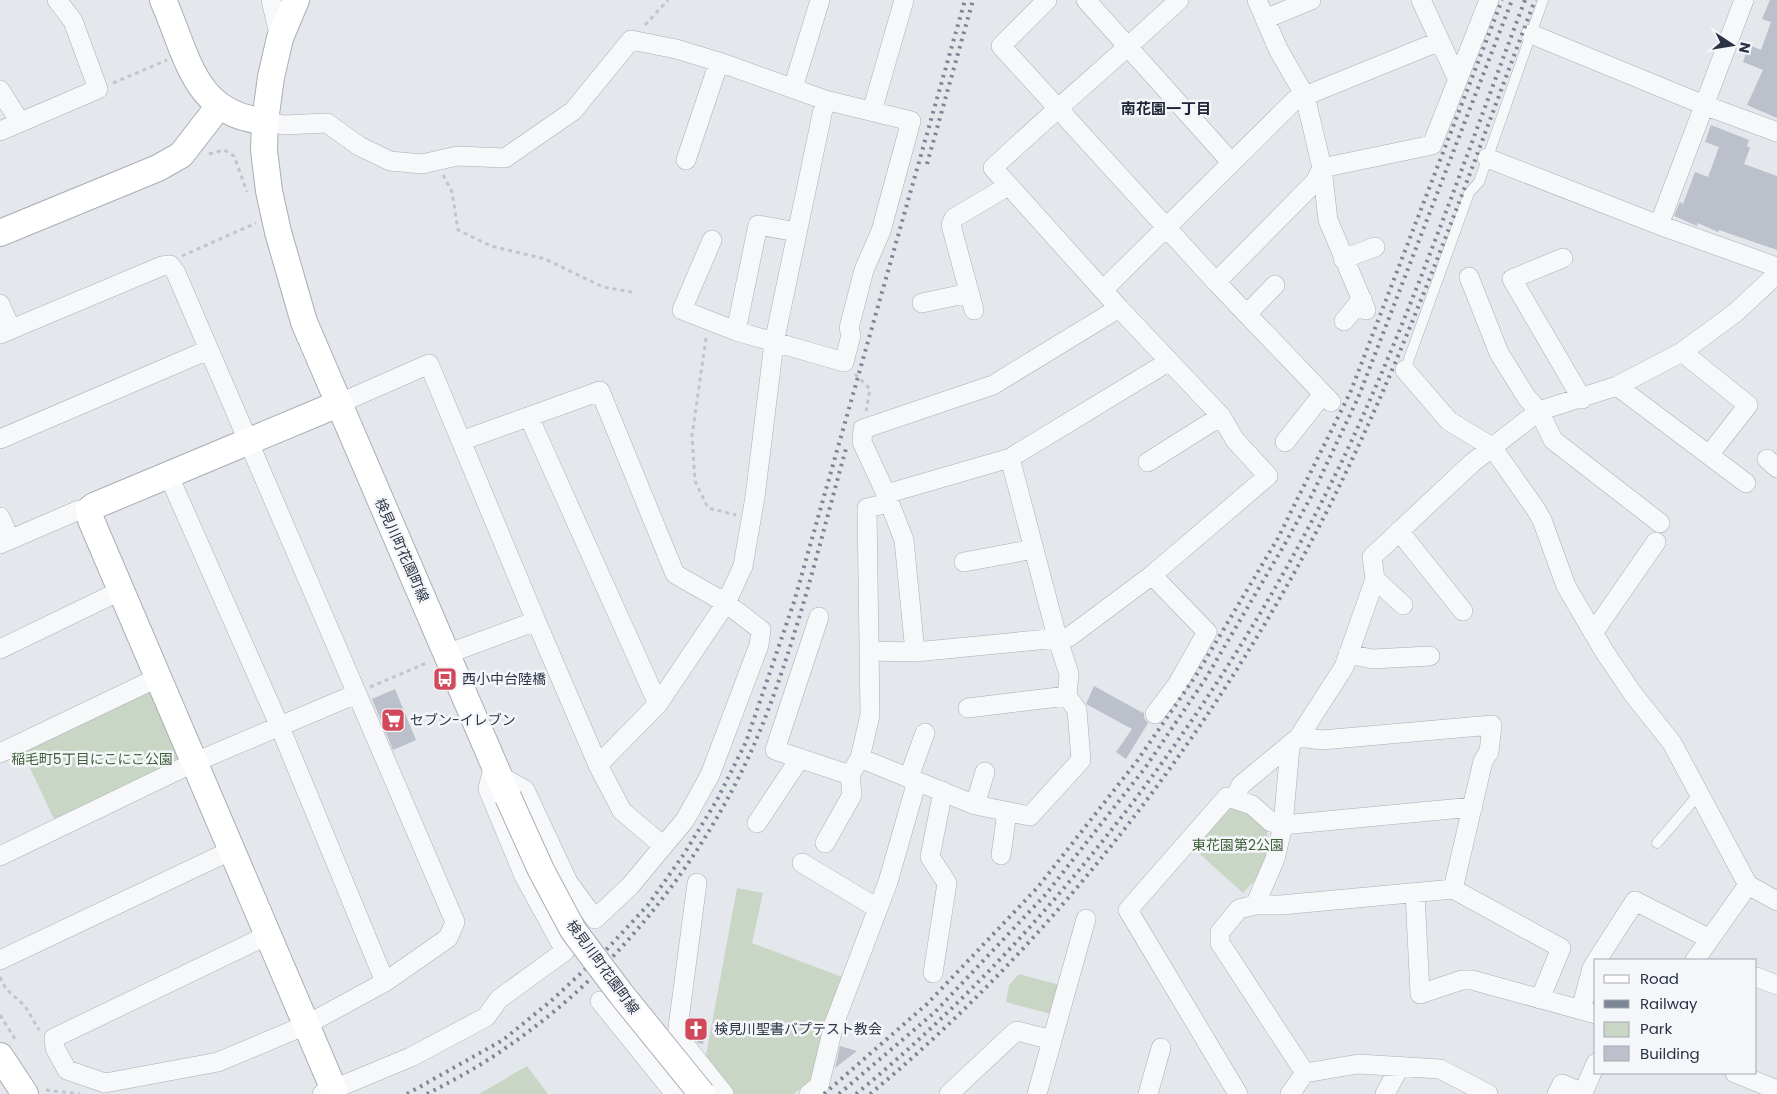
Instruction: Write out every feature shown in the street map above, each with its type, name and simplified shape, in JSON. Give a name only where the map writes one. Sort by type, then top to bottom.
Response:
[{"type":"street","points":[[0,131],[98,89],[73,21],[57,0]]},
{"type":"street","points":[[163,0],[198,83],[219,106],[234,115],[284,125],[327,123],[359,146],[390,162],[422,164],[457,156],[505,158],[573,111],[631,40],[720,62],[825,100],[911,121],[881,232],[864,270],[849,328],[851,335],[844,362],[736,331],[682,310],[712,240]]},
{"type":"street","points":[[271,0],[280,38]]},
{"type":"street","name":"検見川町花園町線","points":[[296,0],[280,38],[271,77],[265,121],[266,166],[278,232],[304,322],[441,657],[501,779],[541,870],[573,930],[621,994],[702,1094]]},
{"type":"street","points":[[793,88],[820,0]]},
{"type":"street","points":[[872,110],[904,0]]},
{"type":"street","points":[[1047,0],[1001,46],[1216,282],[1327,398],[1285,442]]},
{"type":"street","points":[[1086,0],[1231,162]]},
{"type":"street","points":[[869,651],[915,652],[1069,637],[1152,576],[1268,476],[1235,440],[1221,416],[1168,362],[993,168],[1056,108],[1129,47],[1179,0]]},
{"type":"street","points":[[1257,0],[1278,49],[1305,96],[1322,168],[1328,220],[1364,304],[1344,321]]},
{"type":"street","points":[[1265,19],[1310,0]]},
{"type":"street","points":[[1420,0],[1457,78]]},
{"type":"street","points":[[1322,168],[1432,146],[1489,0]]},
{"type":"street","points":[[1659,225],[1744,0]]},
{"type":"street","points":[[1531,34],[1704,106],[1777,132]]},
{"type":"street","points":[[1103,290],[1295,100],[1440,42]]},
{"type":"street","points":[[686,160],[720,62]]},
{"type":"street","points":[[0,90],[20,122]]},
{"type":"street","points":[[598,765],[658,704],[726,603],[743,566],[774,343],[825,100]]},
{"type":"street","points":[[0,233],[158,168],[182,155],[219,106]]},
{"type":"street","points":[[1487,158],[1659,225],[1777,267]]},
{"type":"street","points":[[1216,282],[1315,182],[1322,168]]},
{"type":"street","points":[[922,303],[972,301],[951,225],[954,218],[1008,186]]},
{"type":"street","points":[[736,331],[758,225],[797,232]]},
{"type":"street","points":[[1343,258],[1375,246]]},
{"type":"street","points":[[1563,258],[1512,280],[1582,399]]},
{"type":"street","points":[[0,304],[5,332],[162,266],[170,266],[176,273],[455,922],[448,938],[385,982],[306,1025],[218,1062],[105,1083],[67,1070],[52,1042],[54,1038],[268,935]]},
{"type":"street","points":[[1234,800],[1241,785],[1294,742],[1339,675],[1374,579],[1372,557],[1492,447],[1539,411],[1582,399],[1617,386],[1682,352],[1735,314],[1777,274]]},
{"type":"street","points":[[1469,277],[1499,353],[1527,398],[1539,411],[1553,440],[1660,522]]},
{"type":"street","points":[[1247,314],[1276,285]]},
{"type":"street","points":[[915,652],[904,540],[888,498],[862,442],[863,429],[993,385],[1119,308]]},
{"type":"street","points":[[0,439],[208,350]]},
{"type":"street","points":[[1682,352],[1748,405],[1709,455]]},
{"type":"street","points":[[825,843],[852,795],[850,775],[860,758],[870,715],[867,508],[888,498],[1010,458],[1168,362]]},
{"type":"street","points":[[0,517],[5,542],[79,510],[89,510],[94,506],[168,474],[338,404],[429,364],[598,765],[622,811],[662,845]]},
{"type":"street","points":[[1404,370],[1449,421],[1492,447],[1542,520],[1566,586],[1593,633],[1634,694],[1672,743],[1748,885],[1777,901]]},
{"type":"street","points":[[1617,386],[1746,483]]},
{"type":"street","points":[[89,510],[91,520],[196,762],[306,1025],[328,1092],[411,1057],[486,1017],[498,999],[566,951],[524,876],[488,789],[501,779],[525,790],[568,882],[595,919],[630,886],[662,845],[685,820],[710,775],[759,645],[761,630],[726,603],[675,574],[600,391],[461,441]]},
{"type":"street","points":[[1148,462],[1221,416]]},
{"type":"street","points":[[528,417],[658,704]]},
{"type":"street","points":[[860,758],[975,805],[1030,816],[1081,760],[1077,710],[1067,696],[1069,674],[1057,637],[1010,458]]},
{"type":"street","points":[[168,474],[280,727],[385,982]]},
{"type":"street","points":[[1399,531],[1463,611]]},
{"type":"street","points":[[1593,633],[1656,542]]},
{"type":"street","points":[[964,562],[1034,549]]},
{"type":"street","points":[[1152,576],[1207,632],[1177,684],[1155,714]]},
{"type":"street","points":[[1374,579],[1403,605]]},
{"type":"street","points":[[0,649],[122,590]]},
{"type":"street","points":[[819,617],[775,750],[850,775]]},
{"type":"street","points":[[441,657],[536,621]]},
{"type":"street","points":[[1348,654],[1372,659],[1430,656]]},
{"type":"street","points":[[0,753],[159,677]]},
{"type":"street","points":[[0,856],[196,762],[356,694]]},
{"type":"street","points":[[968,708],[1067,696]]},
{"type":"street","points":[[1294,742],[1492,726],[1489,752],[1483,761],[1453,889]]},
{"type":"street","points":[[809,1094],[819,1086],[834,1024],[888,882],[926,733]]},
{"type":"street","points":[[1255,905],[1275,859],[1283,825],[1294,742]]},
{"type":"street","points":[[757,823],[800,758]]},
{"type":"street","points":[[975,805],[985,772]]},
{"type":"street","points":[[933,973],[947,883],[930,857],[943,791]]},
{"type":"street","points":[[1238,1094],[1128,910],[1227,798],[1252,805],[1271,822],[1283,825],[1473,806]]},
{"type":"street","points":[[1002,855],[1007,812]]},
{"type":"street","points":[[0,960],[232,850]]},
{"type":"street","points":[[802,863],[877,908]]},
{"type":"street","points":[[697,883],[677,1035],[724,1094]]},
{"type":"street","points":[[1696,959],[1748,885]]},
{"type":"street","points":[[1305,1073],[1220,943],[1220,932],[1239,909],[1255,905],[1281,905],[1453,889],[1561,948],[1540,999]]},
{"type":"street","points":[[1415,893],[1420,994],[1462,980],[1472,980],[1588,1012],[1592,968],[1594,964]]},
{"type":"street","points":[[1597,959],[1634,900],[1710,939]]},
{"type":"street","points":[[1037,1094],[1086,919]]},
{"type":"street","points":[[1757,976],[1777,985]]},
{"type":"street","points":[[600,1001],[675,1094]]},
{"type":"street","points":[[955,1092],[1017,1031],[1052,1040]]},
{"type":"street","points":[[1148,1094],[1161,1048]]},
{"type":"street","points":[[0,1056],[35,1092]]},
{"type":"street","points":[[1290,1094],[1305,1073],[1358,1064],[1440,1069],[1478,1092]]},
{"type":"street","points":[[1385,1094],[1400,1066]]},
{"type":"street","points":[[1557,1094],[1562,1084],[1583,1093],[1594,1068]]},
{"type":"street","points":[[1737,1074],[1777,1090]]},
{"type":"lane","points":[[1404,370],[1469,193],[1479,182],[1543,0]]},
{"type":"lane","points":[[1657,843],[1699,794]]},
{"type":"path","points":[[631,40],[668,0]]},
{"type":"path","points":[[98,89],[171,59]]},
{"type":"path","points":[[204,158],[211,153],[224,150],[234,156],[248,198]]},
{"type":"path","points":[[435,161],[452,192],[458,230],[491,246],[546,259],[602,287],[632,292]]},
{"type":"path","points":[[253,215],[259,232]]},
{"type":"path","points":[[170,266],[177,258],[256,223]]},
{"type":"path","points":[[708,320],[692,436],[695,481],[708,508],[751,517]]},
{"type":"path","points":[[844,362],[870,389],[863,429]]},
{"type":"path","points":[[356,694],[441,657]]},
{"type":"path","points":[[0,977],[6,989],[25,1006],[43,1037],[52,1042]]},
{"type":"path","points":[[35,1092],[80,1094]]},
{"type":"green space","name":"稲毛町5丁目にこにこ公園","points":[[147,689],[155,691],[181,750],[179,762],[55,821],[21,749]]},
{"type":"green space","name":"東花園第2公園","points":[[1230,807],[1249,809],[1266,824],[1269,847],[1267,862],[1259,876],[1243,893],[1192,847]]},
{"type":"green space","points":[[737,888],[763,893],[752,943],[845,978],[815,1077],[794,1094],[732,1094],[705,1061]]},
{"type":"green space","points":[[1019,974],[1060,985],[1051,1014],[1006,1002],[1009,985]]},
{"type":"green space","points":[[527,1066],[548,1094],[479,1094]]},
{"type":"building","points":[[1770,0],[1777,0],[1777,118],[1747,105],[1763,70],[1743,62],[1749,45],[1761,50],[1771,22],[1762,19]]},
{"type":"building","points":[[1711,125],[1749,140],[1747,146],[1750,148],[1744,164],[1777,176],[1777,250],[1719,230],[1718,232],[1698,223],[1697,226],[1674,216],[1680,202],[1683,204],[1695,172],[1708,177],[1719,147],[1705,142]]},
{"type":"building","points":[[1094,686],[1143,713],[1144,711],[1144,718],[1148,723],[1126,759],[1116,752],[1132,729],[1086,704]]},
{"type":"building","name":"セブン-イレブン","points":[[395,689],[416,740],[393,750],[372,699]]},
{"type":"building","points":[[691,1017],[708,1020],[703,1044],[698,1043],[689,1032]]},
{"type":"building","points":[[840,1046],[857,1051],[835,1068]]},
{"type":"railway","points":[[407,1094],[503,1040],[551,1001],[608,948],[648,905],[684,854],[717,800],[746,742],[794,602],[965,0]]},
{"type":"railway","points":[[927,164],[973,0]]},
{"type":"railway","points":[[824,1094],[927,1004],[1038,887],[1137,761],[1197,674],[1278,538],[1350,393],[1502,0]]},
{"type":"railway","points":[[839,1094],[935,1012],[1046,894],[1145,768],[1206,678],[1312,495],[1358,398],[1512,0]]},
{"type":"railway","points":[[856,1094],[935,1024],[1011,948],[1083,865],[1152,777],[1215,686],[1273,592],[1324,497],[1390,353],[1411,303],[1525,0]]},
{"type":"railway","points":[[870,1094],[939,1033],[1006,967],[1070,896],[1131,821],[1188,743],[1241,664],[1289,582],[1332,501],[1361,440],[1440,253],[1535,0]]},
{"type":"railway","points":[[427,1094],[497,1054],[546,1018],[583,986],[651,913],[709,832],[733,789],[769,709],[794,634],[847,445]]},
{"type":"place","name":"西小中台陸橋","points":[[445,679]]},
{"type":"place","name":"セブン-イレブン","points":[[393,720]]},
{"type":"place","name":"検見川聖書バプテスト教会","points":[[696,1029]]},
{"type":"district","name":"南花園一丁目","points":[[1166,108]]}]
